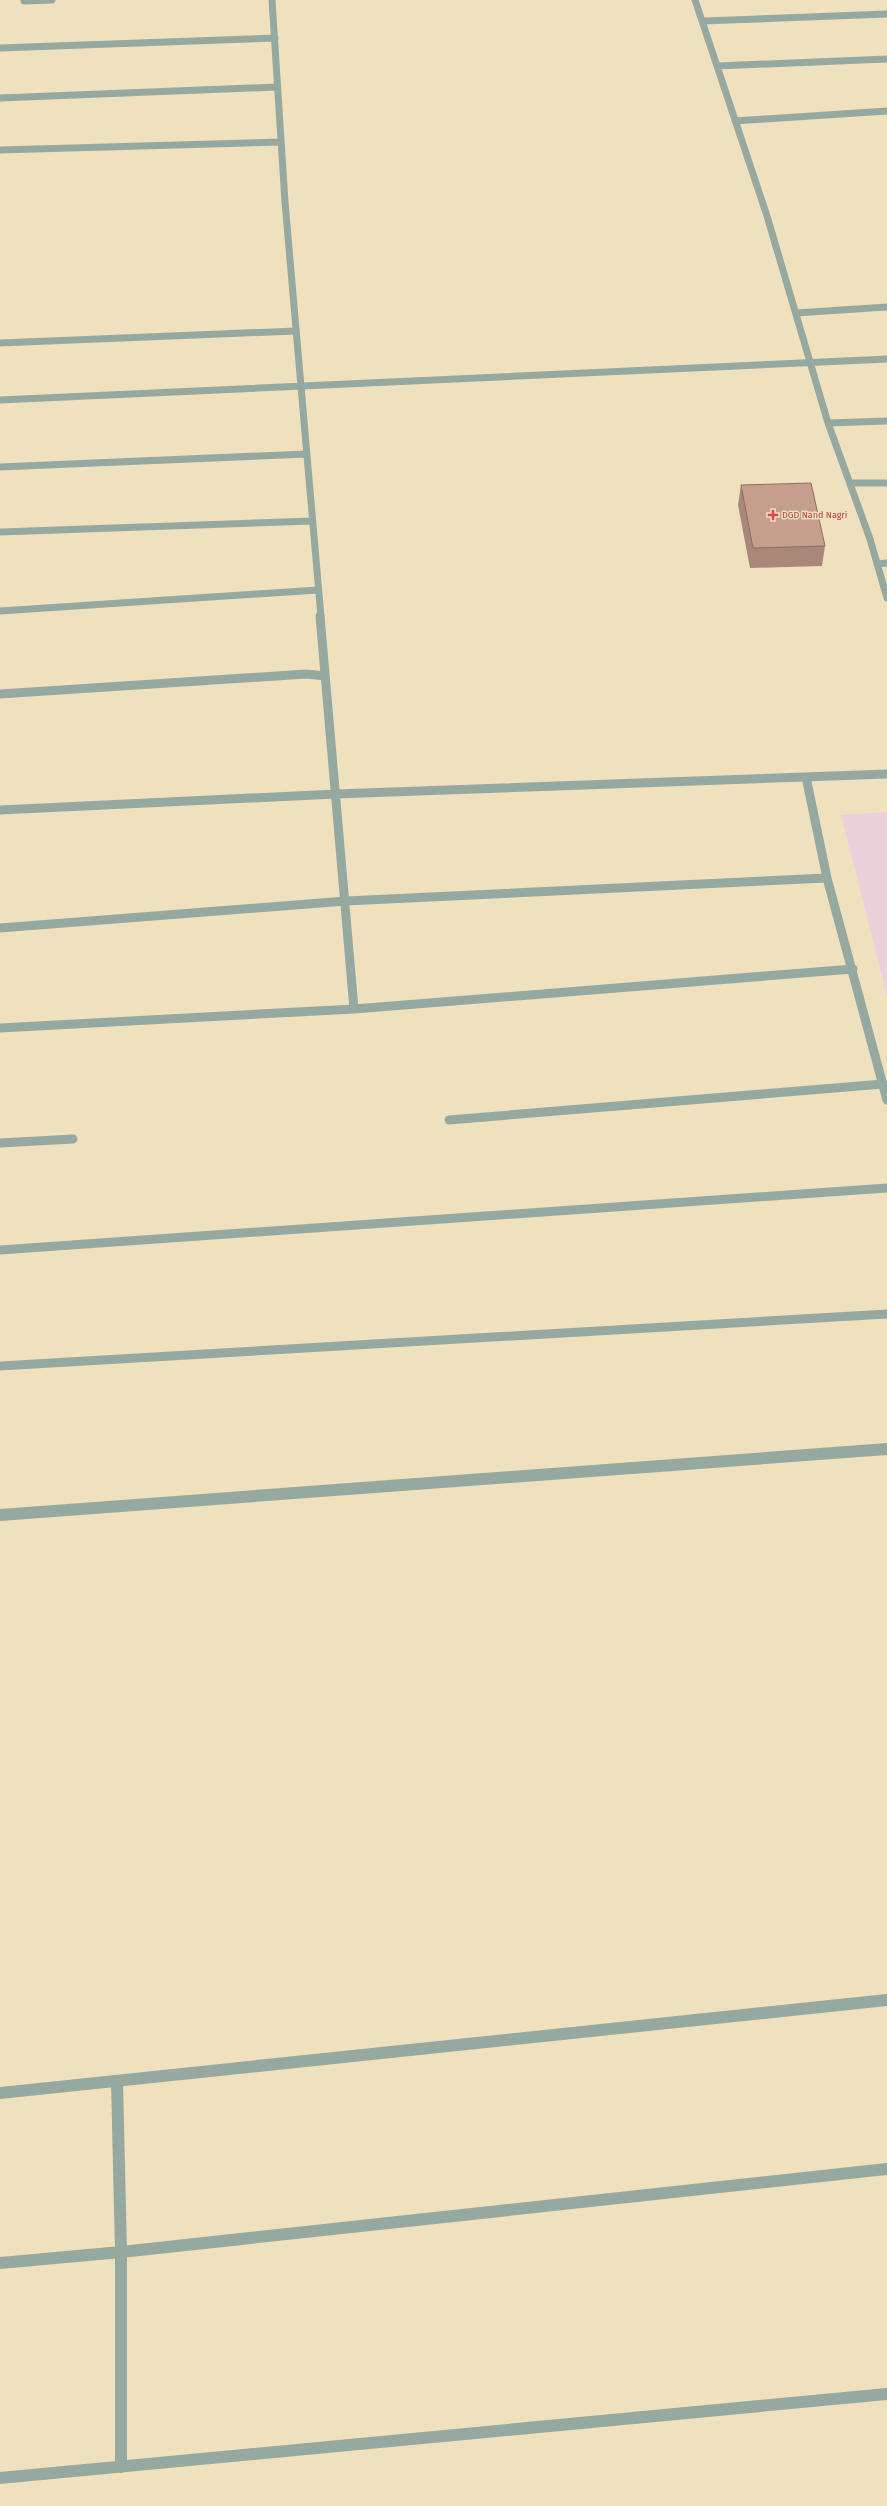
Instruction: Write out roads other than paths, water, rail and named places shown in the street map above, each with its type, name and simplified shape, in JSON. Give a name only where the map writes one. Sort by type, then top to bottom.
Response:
[{"type":"street","points":[[24,1],[52,0]]},
{"type":"street","points":[[272,0],[277,87],[300,386],[346,901],[354,1008]]},
{"type":"street","points":[[696,0],[796,313],[828,423],[851,483],[887,598]]},
{"type":"street","points":[[703,21],[887,14]]},
{"type":"street","points":[[0,48],[275,38]]},
{"type":"street","points":[[717,66],[887,59]]},
{"type":"street","points":[[0,98],[277,87]]},
{"type":"street","points":[[735,121],[887,111]]},
{"type":"street","points":[[0,150],[281,142]]},
{"type":"street","points":[[796,313],[887,307]]},
{"type":"street","points":[[0,343],[296,331]]},
{"type":"street","points":[[0,400],[887,359]]},
{"type":"street","points":[[828,423],[887,421]]},
{"type":"street","points":[[0,467],[306,454]]},
{"type":"street","points":[[851,483],[887,483]]},
{"type":"street","points":[[0,532],[312,521]]},
{"type":"street","points":[[877,564],[887,563]]},
{"type":"street","points":[[0,611],[318,590]]},
{"type":"street","points":[[0,694],[306,674],[326,676]]},
{"type":"street","points":[[0,810],[336,794],[887,774]]},
{"type":"street","points":[[806,777],[827,878],[853,969],[887,1100]]},
{"type":"street","points":[[0,928],[346,901],[827,878]]},
{"type":"street","points":[[0,1028],[354,1008],[853,969]]},
{"type":"street","points":[[449,1120],[883,1084]]},
{"type":"street","points":[[0,1144],[73,1139]]},
{"type":"street","points":[[0,1250],[887,1188]]},
{"type":"street","points":[[0,1366],[887,1314]]},
{"type":"street","points":[[0,1515],[887,1449]]},
{"type":"street","points":[[0,2093],[887,2000]]},
{"type":"street","points":[[117,2081],[121,2252],[121,2467]]},
{"type":"street","points":[[0,2263],[121,2252],[887,2169]]},
{"type":"street","points":[[0,2478],[887,2394]]},
{"type":"place","name":"DGD Nand Nagri","points":[[773,515]]}]
